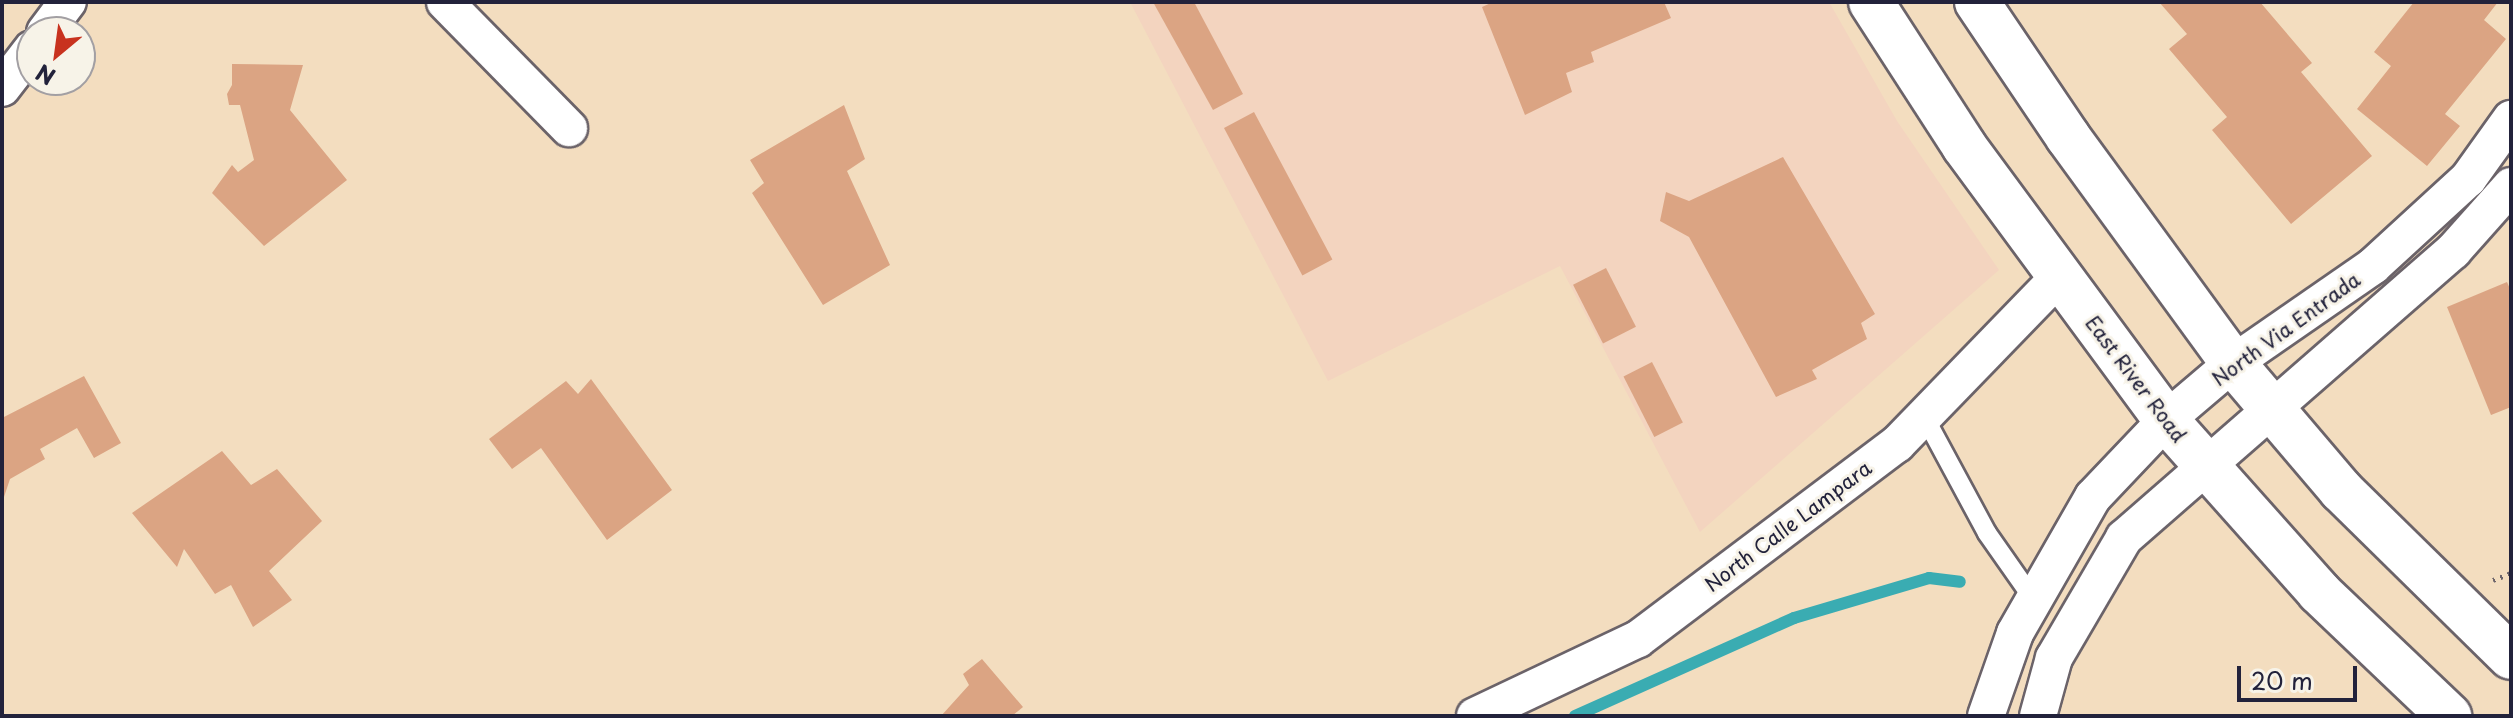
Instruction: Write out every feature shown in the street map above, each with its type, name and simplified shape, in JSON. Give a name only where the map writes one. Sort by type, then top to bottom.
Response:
[{"type":"main road","name":"East River Road","points":[[1871,2],[1964,146],[2166,420],[2319,592],[2449,716]]},
{"type":"main road","points":[[1977,2],[2068,137],[2233,363],[2341,490],[2511,657]]},
{"type":"street","points":[[445,2],[569,128]]},
{"type":"street","points":[[2,88],[16,70]]},
{"type":"street","name":"North Via Entrada","points":[[1986,716],[2015,633],[2093,497],[2166,420],[2233,363],[2373,266],[2468,179],[2511,119]]},
{"type":"street","points":[[2038,716],[2054,658],[2124,538],[2506,203]]},
{"type":"street","name":"North Calle Lampara","points":[[1475,716],[1638,639],[1897,444],[2059,277]]},
{"type":"lane","points":[[1924,416],[1987,533],[2034,600]]},
{"type":"shaded area","points":[[1130,2],[1829,2],[1897,121],[1999,270],[1700,532],[1560,266],[1328,381]]},
{"type":"building","points":[[1153,2],[1194,2],[1243,94],[1213,110]]},
{"type":"building","points":[[1493,2],[1664,2],[1671,18],[1591,52],[1594,62],[1566,73],[1572,92],[1525,115],[1482,7]]},
{"type":"building","points":[[2159,2],[2260,2],[2312,63],[2301,72],[2372,156],[2291,224],[2212,130],[2227,117],[2169,49],[2187,34]]},
{"type":"building","points":[[2414,2],[2498,2],[2484,20],[2506,39],[2445,114],[2460,126],[2427,166],[2357,109],[2391,66],[2374,52]]},
{"type":"building","points":[[232,64],[303,65],[290,110],[347,180],[264,246],[212,193],[232,165],[238,172],[254,160],[240,105],[229,105],[227,94],[232,85]]},
{"type":"building","points":[[844,105],[865,159],[847,171],[890,265],[823,305],[752,193],[764,183],[750,160]]},
{"type":"building","points":[[1254,112],[1332,259],[1302,275],[1224,128]]},
{"type":"building","points":[[1783,157],[1875,314],[1861,323],[1867,339],[1812,370],[1817,379],[1776,397],[1689,237],[1660,221],[1666,192],[1689,201]]},
{"type":"building","points":[[1606,268],[1636,327],[1603,344],[1573,285]]},
{"type":"building","points":[[2507,282],[2511,291],[2511,407],[2491,415],[2447,307]]},
{"type":"building","points":[[1652,362],[1683,423],[1654,437],[1623,377]]},
{"type":"building","points":[[84,376],[121,443],[94,458],[77,428],[40,449],[45,459],[10,479],[2,503],[2,418]]},
{"type":"building","points":[[591,379],[672,490],[607,540],[541,448],[512,469],[489,439],[566,381],[578,394]]},
{"type":"building","points":[[222,451],[251,485],[277,469],[322,521],[269,571],[292,600],[253,627],[231,585],[215,594],[184,549],[177,567],[132,513]]},
{"type":"building","points":[[982,659],[1023,707],[1012,716],[941,716],[969,685],[963,674]]},
{"type":"waterway","points":[[1575,716],[1794,618],[1929,578],[1960,582]]}]
